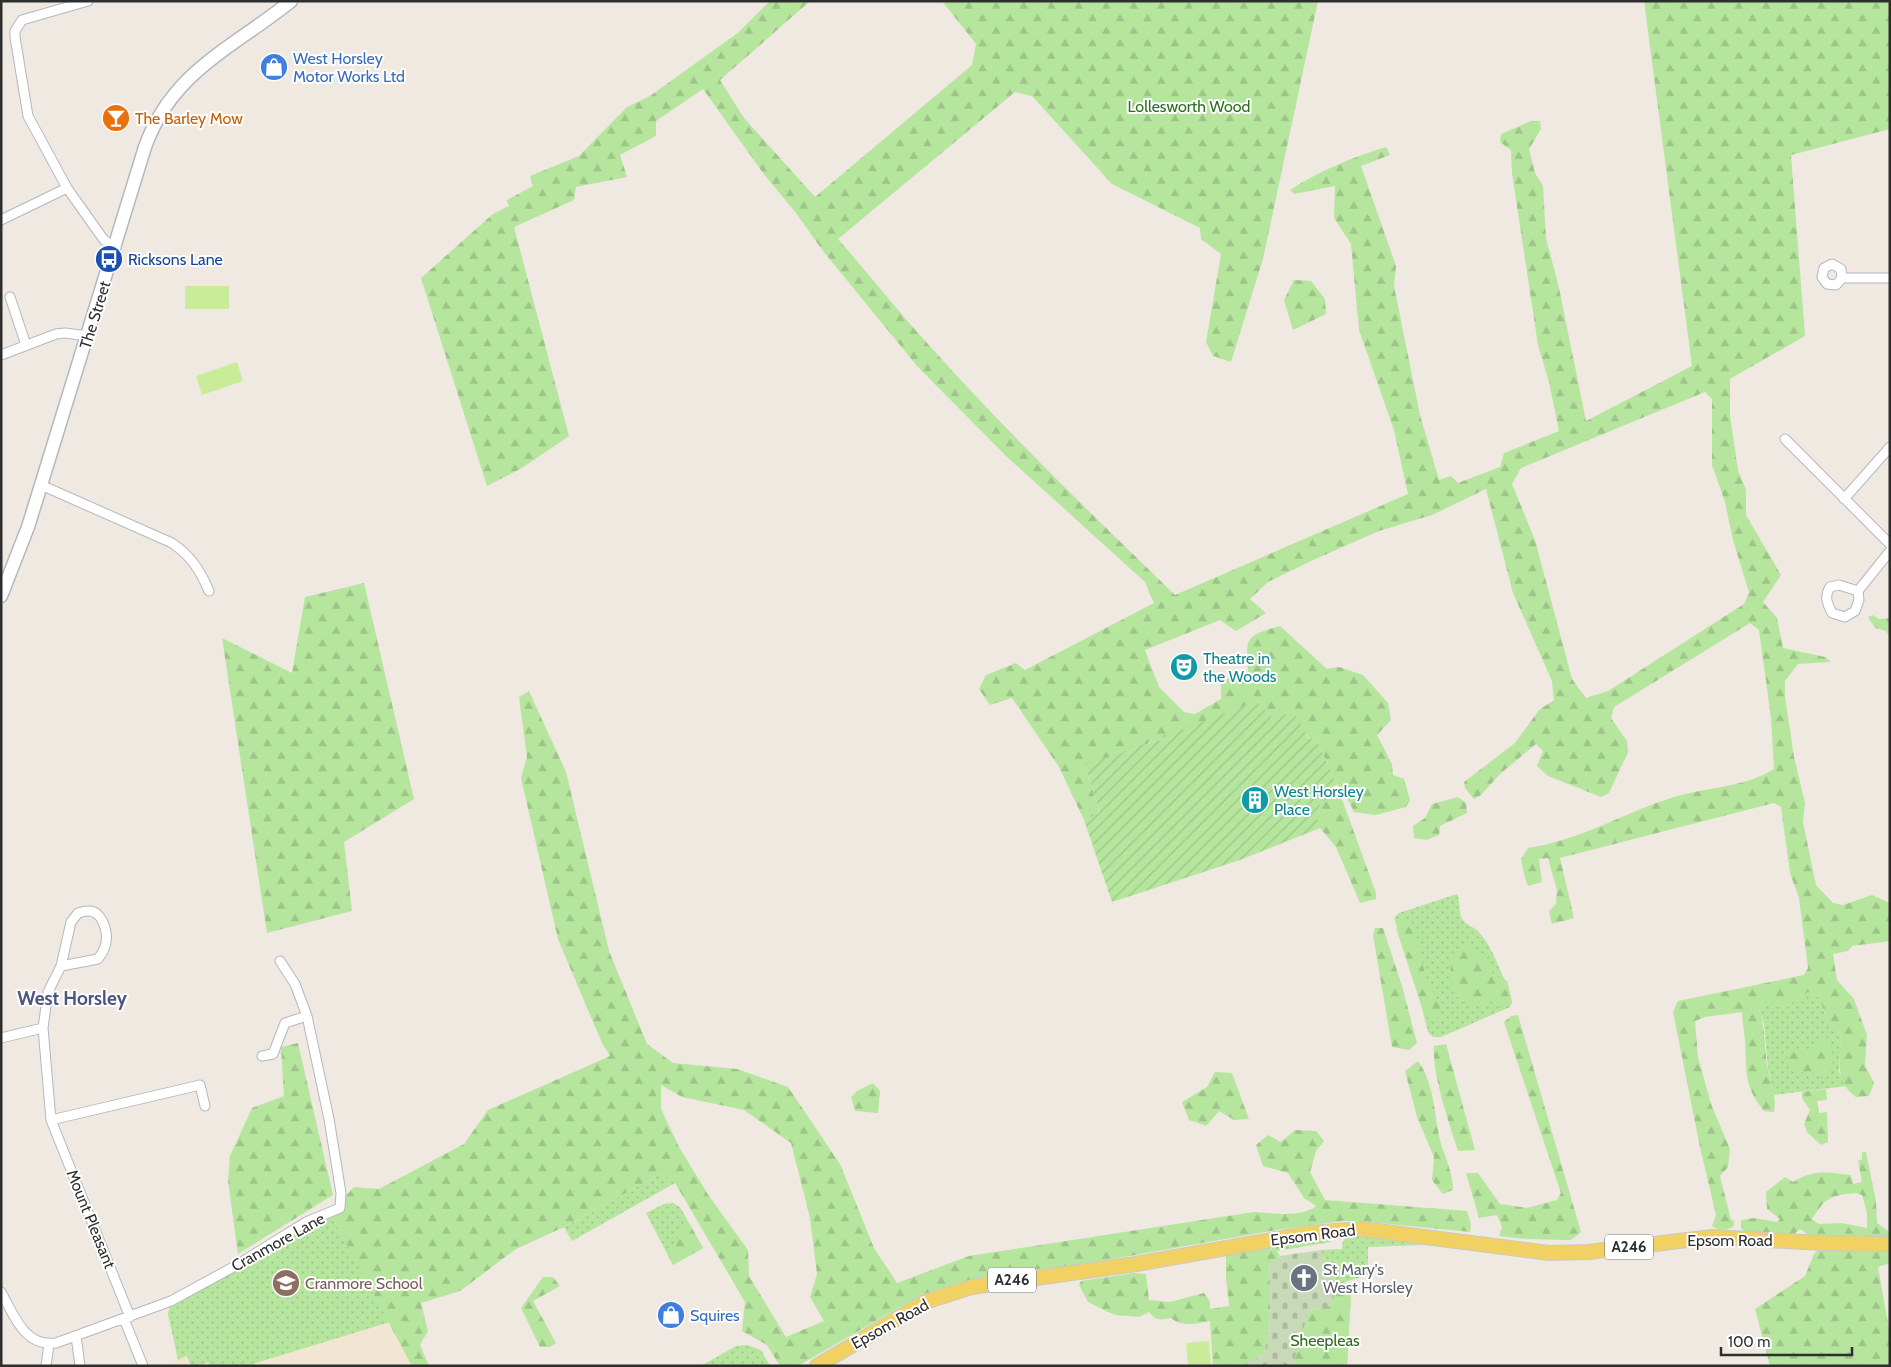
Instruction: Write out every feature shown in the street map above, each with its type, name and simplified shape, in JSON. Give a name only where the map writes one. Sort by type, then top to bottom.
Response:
[{"type":"main road","name":"Epsom Road","points":[[817,1366],[924,1302],[972,1287],[1136,1264],[1282,1237],[1335,1230],[1362,1229],[1557,1253],[1589,1252],[1712,1237],[1822,1243],[1890,1244]]},
{"type":"street","points":[[88,1],[27,17],[22,20],[15,31],[15,37],[28,116],[67,188],[104,240],[116,248]]},
{"type":"street","name":"The Street","points":[[1,596],[42,485],[151,130],[170,99],[182,85],[210,60],[290,1]]},
{"type":"street","points":[[1,220],[67,188]]},
{"type":"street","points":[[1842,278],[1890,278]]},
{"type":"street","points":[[10,296],[26,345]]},
{"type":"street","points":[[1,355],[65,333],[88,336]]},
{"type":"street","points":[[1785,439],[1890,544]]},
{"type":"street","points":[[1844,499],[1890,448]]},
{"type":"street","points":[[42,485],[172,543],[193,560],[209,591]]},
{"type":"street","points":[[1858,591],[1890,552]]},
{"type":"street","name":"Mount Pleasant","points":[[61,966],[98,959],[104,949],[107,938],[103,923],[97,913],[87,910],[78,913],[71,922],[61,966],[48,992],[43,1028],[51,1120],[127,1318],[143,1366]]},
{"type":"street","name":"Cranmore Lane","points":[[50,1344],[171,1301],[236,1265],[306,1222],[340,1208],[341,1193],[330,1119],[306,1016],[295,984],[280,961]]},
{"type":"street","points":[[262,1056],[273,1054],[285,1023],[306,1016]]},
{"type":"street","points":[[1,1038],[43,1028]]},
{"type":"street","points":[[51,1120],[200,1085],[206,1106]]},
{"type":"street","points":[[1,1292],[26,1334],[36,1342],[50,1344],[46,1366]]},
{"type":"street","points":[[76,1336],[80,1366]]},
{"type":"shaded area","name":"Cranmore School","points":[[330,1213],[412,1366],[165,1366],[178,1360],[168,1314]]},
{"type":"green space","name":"Lollesworth Wood","points":[[770,1],[810,1],[720,80],[744,118],[815,197],[972,65],[976,44],[942,1],[1318,1],[1263,259],[1231,362],[1213,356],[1206,342],[1221,254],[1201,239],[1200,228],[1112,184],[1032,96],[1015,92],[838,239],[916,330],[987,408],[1175,595],[1408,494],[1394,430],[1359,330],[1351,244],[1334,218],[1335,186],[1294,194],[1290,190],[1336,165],[1386,147],[1390,155],[1361,166],[1396,266],[1394,286],[1420,415],[1439,480],[1451,476],[1458,483],[1500,467],[1504,453],[1559,431],[1549,382],[1538,345],[1512,173],[1511,150],[1500,142],[1501,134],[1531,121],[1540,121],[1541,129],[1529,149],[1535,173],[1543,186],[1546,238],[1559,288],[1586,421],[1692,366],[1644,1],[1890,1],[1890,129],[1791,155],[1805,336],[1730,379],[1730,416],[1738,470],[1746,490],[1746,515],[1781,575],[1763,602],[1777,618],[1783,648],[1825,657],[1831,662],[1798,664],[1785,681],[1785,697],[1794,757],[1805,803],[1803,822],[1816,885],[1833,903],[1843,905],[1872,895],[1890,903],[1890,941],[1852,946],[1848,951],[1833,954],[1837,980],[1854,999],[1867,1035],[1865,1065],[1874,1083],[1869,1096],[1856,1097],[1849,1091],[1841,1077],[1841,1035],[1827,1022],[1820,998],[1808,992],[1785,1007],[1766,1002],[1759,1008],[1763,1024],[1768,1070],[1774,1096],[1774,1112],[1764,1111],[1757,1102],[1749,1085],[1742,1012],[1705,1017],[1695,1021],[1698,1057],[1711,1104],[1730,1149],[1728,1167],[1720,1176],[1734,1226],[1723,1230],[1712,1226],[1716,1215],[1700,1147],[1673,1012],[1678,1001],[1804,975],[1808,968],[1799,898],[1790,873],[1781,807],[1774,803],[1560,858],[1574,918],[1552,924],[1549,911],[1556,904],[1557,890],[1548,858],[1539,859],[1542,882],[1528,886],[1521,859],[1528,848],[1563,840],[1665,800],[1692,792],[1735,784],[1762,776],[1774,769],[1771,718],[1759,630],[1750,623],[1614,707],[1611,718],[1627,741],[1628,752],[1609,793],[1601,797],[1548,776],[1537,766],[1543,751],[1536,744],[1500,774],[1481,795],[1474,799],[1465,788],[1464,782],[1515,743],[1539,710],[1554,700],[1552,681],[1513,593],[1486,489],[1432,515],[1379,531],[1268,582],[1250,599],[1266,613],[1236,631],[1220,620],[1145,650],[1159,687],[1184,712],[1195,714],[1221,699],[1221,683],[1230,677],[1240,681],[1248,675],[1247,653],[1249,641],[1259,633],[1280,626],[1327,669],[1339,667],[1363,675],[1388,703],[1391,720],[1377,735],[1392,764],[1393,775],[1404,779],[1410,800],[1406,807],[1376,815],[1354,812],[1342,788],[1337,785],[1316,739],[1309,738],[1304,731],[1273,720],[1172,737],[1168,734],[1163,735],[1163,739],[1159,741],[1152,740],[1146,745],[1138,745],[1136,749],[1119,754],[1115,753],[1110,757],[1085,766],[1100,814],[1084,820],[1059,767],[1012,698],[990,705],[979,689],[986,675],[1016,663],[1025,670],[1154,603],[1145,582],[1006,456],[917,366],[823,251],[796,213],[763,173],[703,89],[656,121],[656,136],[620,155],[627,177],[576,187],[574,200],[514,227],[569,436],[522,468],[487,486],[421,278],[493,214],[509,206],[507,200],[533,186],[530,176],[579,156],[627,107],[650,96],[739,32]],"holes":[[[1705,392],[1712,399],[1712,465],[1725,502],[1733,540],[1749,592],[1744,604],[1608,691],[1586,698],[1572,679],[1535,540],[1512,484],[1521,468]]]},
{"type":"green space","points":[[1294,280],[1311,281],[1325,299],[1326,314],[1293,330],[1284,300]]},
{"type":"green space","points":[[185,286],[229,286],[229,309],[185,309]]},
{"type":"green space","points":[[237,362],[243,381],[202,395],[196,376]]},
{"type":"green space","points":[[364,583],[414,799],[344,842],[352,911],[267,933],[222,638],[292,673],[305,597]]},
{"type":"green space","points":[[1873,615],[1879,619],[1890,618],[1890,637],[1886,631],[1875,628],[1868,617]]},
{"type":"green space","points":[[529,691],[566,772],[609,951],[647,1044],[673,1063],[737,1069],[788,1087],[840,1164],[874,1248],[897,1283],[969,1256],[1254,1212],[1286,1214],[1310,1210],[1316,1206],[1304,1198],[1288,1173],[1263,1166],[1256,1145],[1268,1135],[1281,1142],[1295,1130],[1316,1131],[1324,1141],[1316,1151],[1310,1172],[1325,1200],[1467,1211],[1471,1225],[1470,1232],[1343,1221],[1282,1229],[1079,1265],[1015,1272],[967,1281],[921,1295],[798,1366],[780,1366],[767,1345],[742,1331],[745,1302],[675,1183],[662,1173],[564,1227],[516,1249],[460,1291],[421,1303],[428,1331],[420,1345],[429,1366],[412,1366],[330,1213],[354,1187],[379,1189],[464,1144],[488,1110],[610,1056],[602,1043],[558,939],[521,778],[527,757],[519,697]],"holes":[[[661,1085],[682,1097],[744,1110],[791,1143],[810,1218],[817,1274],[810,1297],[824,1321],[786,1337],[749,1276],[748,1250],[709,1196],[679,1147],[661,1109]]]},
{"type":"green space","points":[[1256,701],[1273,719],[1294,712],[1308,738],[1316,739],[1337,785],[1333,786],[1336,796],[1321,802],[1317,817],[1320,828],[1240,860],[1112,902],[1084,820],[1100,813],[1085,766],[1087,763],[1097,762],[1098,759],[1107,758],[1115,753],[1120,754],[1130,748],[1136,749],[1137,745],[1149,744],[1152,740],[1156,739],[1159,741],[1163,739],[1163,735],[1168,734],[1172,737],[1177,732]]},
{"type":"green space","points":[[1336,796],[1342,799],[1376,893],[1376,899],[1360,903],[1336,847],[1320,828],[1317,817],[1321,802]]},
{"type":"green space","points":[[1458,797],[1466,803],[1467,813],[1440,826],[1439,835],[1427,840],[1414,838],[1413,826],[1425,818],[1432,804]]},
{"type":"green space","points":[[1457,894],[1461,917],[1464,922],[1478,931],[1487,942],[1504,979],[1507,981],[1512,1002],[1510,1007],[1441,1037],[1433,1037],[1428,1032],[1418,991],[1394,918],[1399,913]]},
{"type":"green space","points":[[1404,918],[1414,924],[1426,979],[1440,1005],[1439,1018],[1425,1017],[1396,928]]},
{"type":"green space","points":[[1375,928],[1383,928],[1402,986],[1417,1043],[1409,1050],[1392,1047],[1373,935]]},
{"type":"green space","points":[[1469,946],[1488,956],[1493,975],[1507,981],[1512,1002],[1508,1005],[1488,1003],[1471,1006],[1462,1002],[1452,991],[1450,954]]},
{"type":"green space","points":[[1808,992],[1820,998],[1827,1021],[1841,1035],[1839,1072],[1847,1086],[1774,1095],[1768,1068],[1764,1024],[1759,1008],[1766,1001],[1785,1007]]},
{"type":"green space","points":[[1518,1015],[1581,1232],[1571,1240],[1499,1236],[1502,1227],[1497,1215],[1479,1218],[1466,1173],[1478,1173],[1500,1204],[1527,1208],[1557,1200],[1561,1193],[1504,1022],[1511,1016]]},
{"type":"green space","points":[[1820,1037],[1831,1038],[1833,1059],[1831,1073],[1824,1080],[1814,1073],[1795,1072],[1787,1059],[1793,1049],[1816,1050]]},
{"type":"green space","points":[[298,1043],[333,1195],[238,1254],[228,1181],[230,1156],[252,1108],[284,1096],[281,1047]]},
{"type":"green space","points":[[1446,1044],[1475,1150],[1458,1151],[1442,1098],[1434,1057],[1434,1046]]},
{"type":"green space","points":[[1418,1061],[1424,1070],[1431,1090],[1441,1144],[1452,1178],[1453,1190],[1443,1194],[1432,1180],[1434,1157],[1417,1117],[1405,1071]]},
{"type":"green space","points":[[1215,1072],[1232,1073],[1249,1119],[1234,1120],[1219,1111],[1206,1126],[1189,1120],[1182,1102],[1207,1087]]},
{"type":"green space","points":[[873,1083],[880,1091],[878,1113],[855,1111],[851,1097],[857,1091]]},
{"type":"green space","points":[[1826,1089],[1827,1100],[1817,1101],[1819,1113],[1827,1112],[1828,1142],[1821,1145],[1807,1132],[1804,1124],[1810,1110],[1802,1098],[1802,1092]]},
{"type":"green space","points":[[1862,1152],[1866,1152],[1876,1201],[1877,1223],[1890,1232],[1890,1239],[1811,1237],[1800,1229],[1793,1235],[1745,1232],[1741,1228],[1741,1220],[1754,1218],[1777,1222],[1780,1219],[1767,1209],[1766,1192],[1785,1177],[1793,1182],[1814,1173],[1828,1172],[1851,1175],[1853,1184],[1862,1182],[1858,1161],[1862,1159]],"holes":[[[1856,1193],[1862,1195],[1867,1212],[1867,1228],[1841,1223],[1819,1224],[1812,1219],[1821,1206],[1830,1199],[1847,1194]]]},
{"type":"green space","points":[[662,1173],[675,1183],[572,1241],[564,1227]]},
{"type":"green space","points":[[673,1203],[680,1207],[703,1248],[673,1265],[646,1213],[664,1204]]},
{"type":"green space","name":"Cranmore School","points":[[330,1213],[390,1322],[246,1366],[210,1366],[208,1362],[199,1366],[191,1366],[187,1356],[178,1360],[168,1314],[171,1301]]},
{"type":"green space","points":[[688,1221],[703,1248],[673,1265],[666,1250],[678,1241],[677,1233]]},
{"type":"green space","name":"Sheepleas","points":[[1352,1234],[1397,1238],[1422,1245],[1368,1247],[1368,1275],[1345,1282],[1346,1292],[1351,1292],[1347,1366],[1294,1366],[1333,1280],[1321,1250],[1342,1249],[1344,1240]]},
{"type":"green space","points":[[1326,1237],[1331,1242],[1277,1251],[1260,1247]]},
{"type":"green space","points":[[1260,1247],[1277,1251],[1280,1256],[1269,1265],[1270,1321],[1264,1354],[1241,1366],[1213,1366],[1210,1321],[1185,1324],[1171,1318],[1156,1318],[1149,1312],[1139,1317],[1116,1315],[1088,1302],[1079,1285],[1081,1281],[1134,1273],[1146,1274],[1149,1300],[1170,1302],[1204,1293],[1210,1301],[1210,1309],[1229,1306],[1226,1255]]},
{"type":"green space","points":[[1890,1247],[1890,1263],[1878,1267],[1890,1335],[1890,1366],[1770,1366],[1755,1309],[1805,1276],[1814,1254],[1819,1249]]},
{"type":"green space","points":[[1321,1250],[1333,1280],[1334,1305],[1309,1311],[1294,1366],[1241,1366],[1264,1354],[1270,1310],[1269,1265],[1280,1256]]},
{"type":"green space","points":[[543,1277],[553,1277],[560,1286],[533,1301],[556,1343],[550,1347],[540,1347],[521,1308]]},
{"type":"green space","name":"Sheepleas","points":[[1334,1292],[1351,1292],[1347,1366],[1294,1366],[1309,1311],[1334,1305]]},
{"type":"green space","points":[[1209,1341],[1211,1366],[1188,1366],[1186,1343]]},
{"type":"green space","points":[[747,1345],[761,1350],[770,1366],[701,1366],[736,1346]]},
{"type":"place","name":"West Horsley Motor Works Ltd","points":[[274,67]]},
{"type":"place","name":"The Barley Mow","points":[[116,118]]},
{"type":"place","name":"Ricksons Lane","points":[[109,259]]},
{"type":"place","name":"Theatre in the Woods","points":[[1184,667]]},
{"type":"place","name":"West Horsley Place","points":[[1255,800]]},
{"type":"place","name":"St Mary's West Horsley","points":[[1304,1278]]},
{"type":"place","name":"Cranmore School","points":[[286,1283]]},
{"type":"place","name":"Squires","points":[[671,1315]]},
{"type":"district","name":"West Horsley","points":[[72,998]]}]
